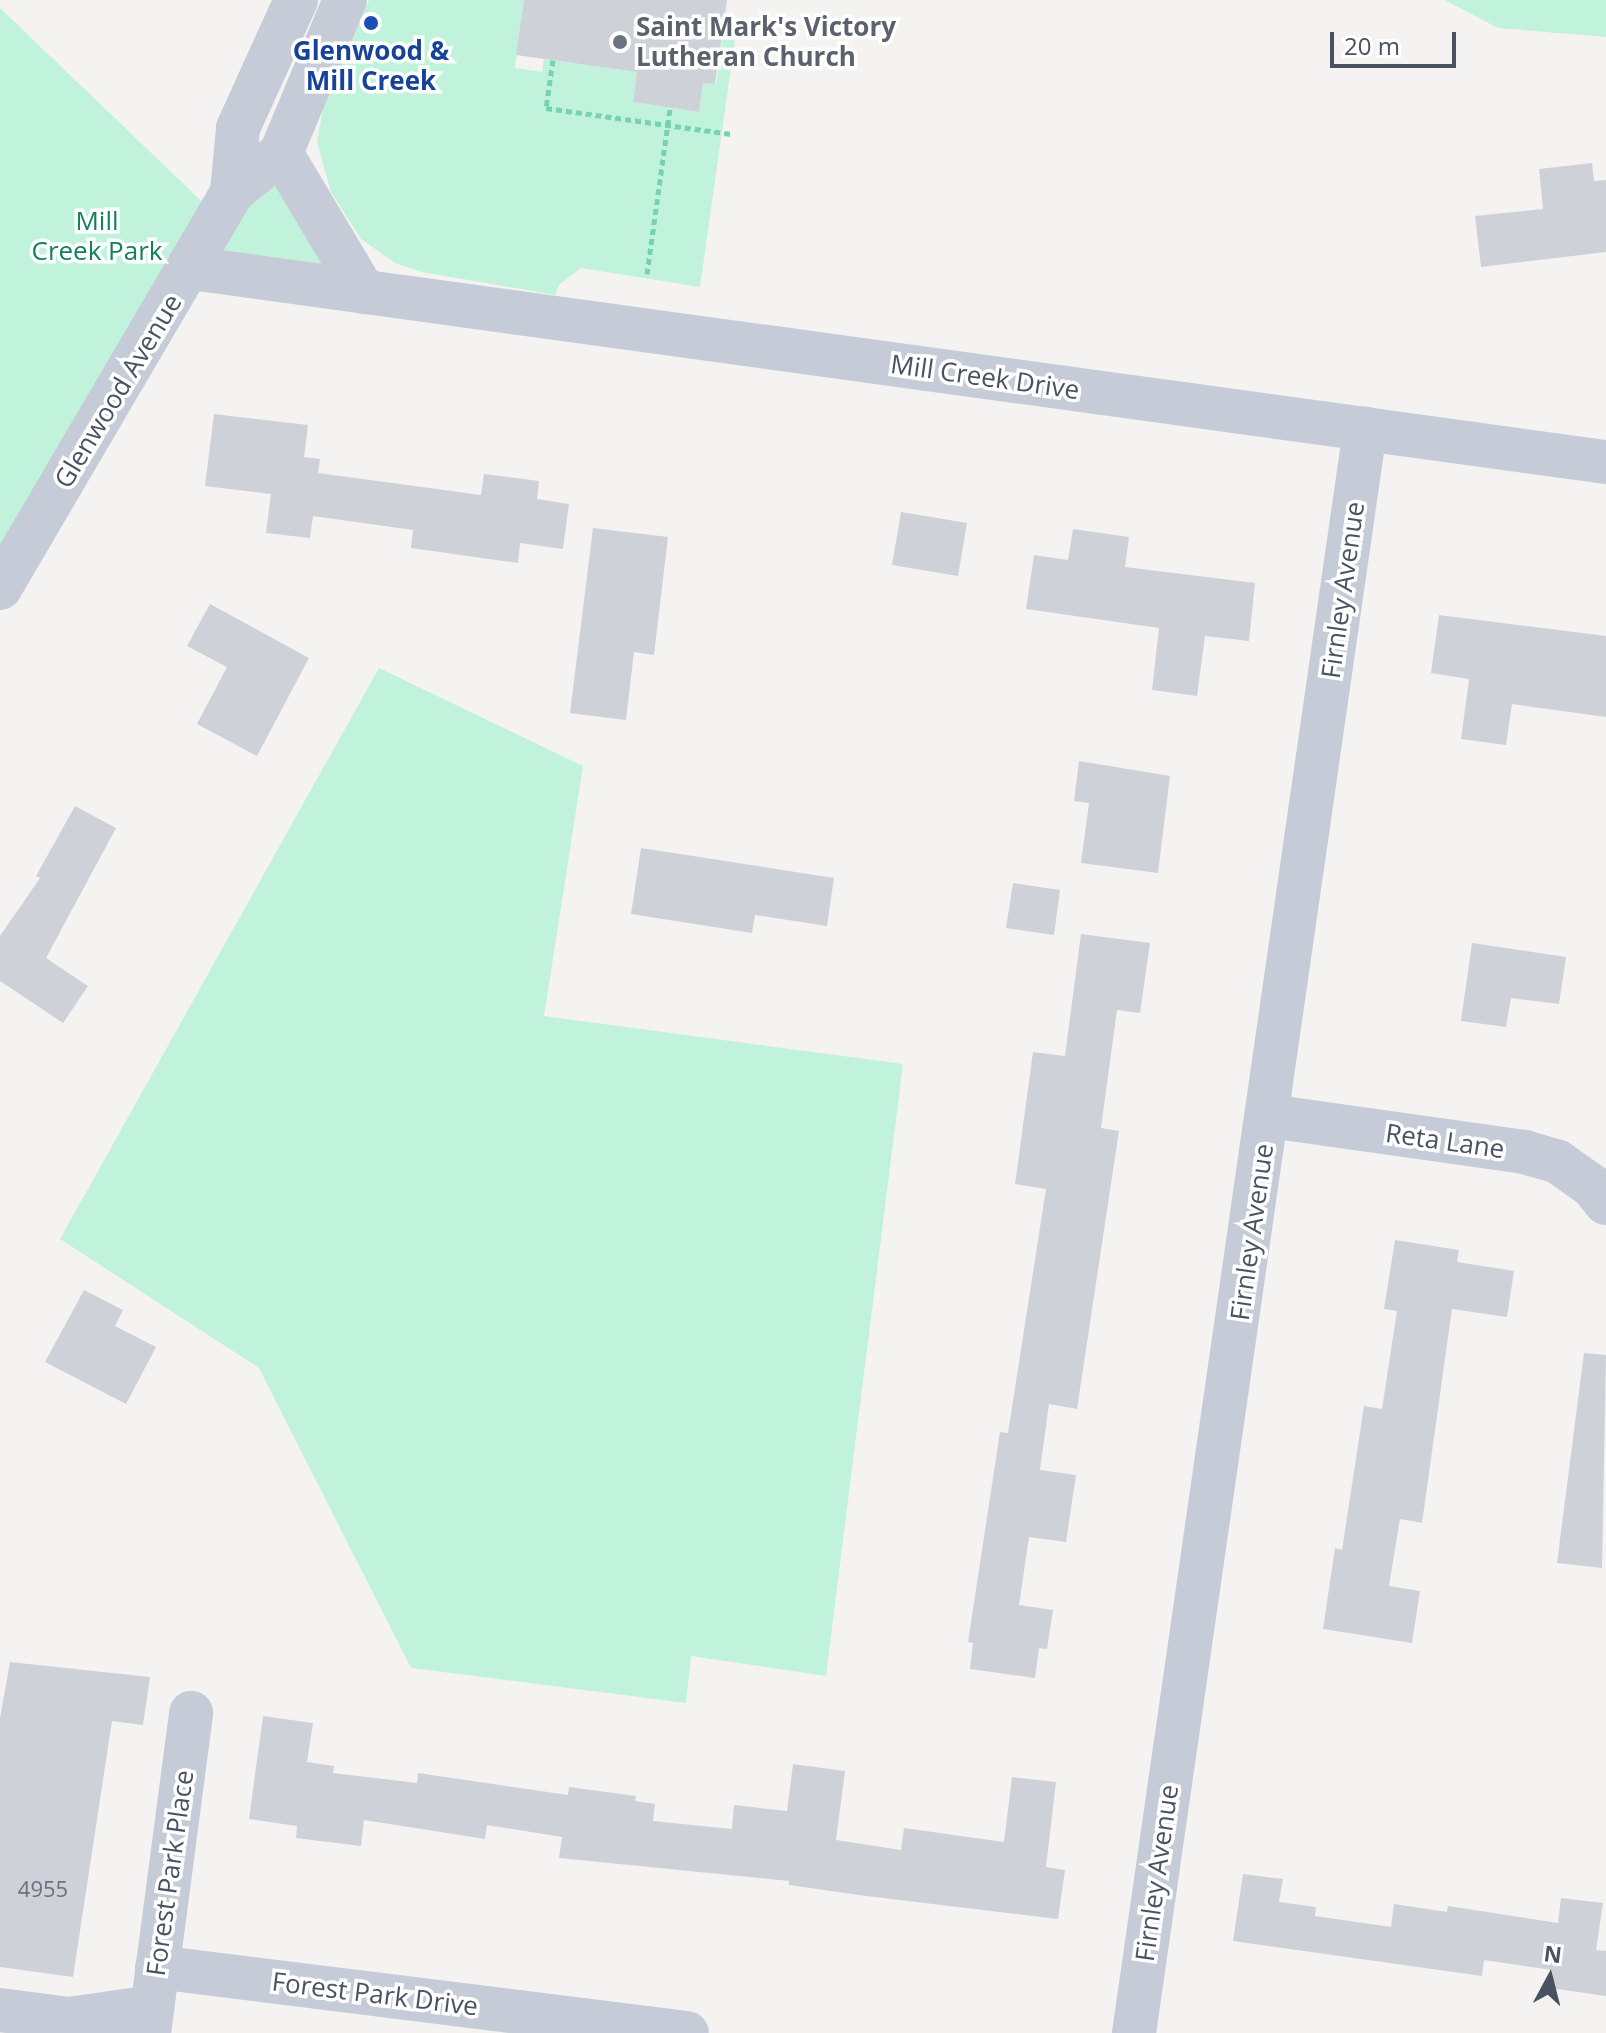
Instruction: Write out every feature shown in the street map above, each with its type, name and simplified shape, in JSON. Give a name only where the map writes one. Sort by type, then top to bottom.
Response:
[{"type":"street","name":"Glenwood Avenue","points":[[0,588],[191,268],[232,192],[238,128],[296,0]]},
{"type":"street","name":"Glenwood Avenue","points":[[232,192],[281,153],[345,0]]},
{"type":"street","points":[[281,153],[364,292]]},
{"type":"street","name":"Mill Creek Drive","points":[[191,268],[1606,462]]},
{"type":"street","name":"Firnley Avenue","points":[[1134,2033],[1269,1116],[1365,429]]},
{"type":"street","name":"Reta Lane","points":[[1269,1116],[1524,1152],[1558,1162],[1592,1186],[1606,1203]]},
{"type":"street","name":"Forest Park Place","points":[[153,2002],[191,1713]]},
{"type":"street","name":"Forest Park Drive","points":[[0,2010],[66,2026],[153,2002],[687,2033]]},
{"type":"path","points":[[553,60],[546,108],[731,134]]},
{"type":"path","points":[[647,274],[670,108]]},
{"type":"green space","points":[[369,0],[524,0],[515,68],[542,72],[544,59],[637,72],[633,102],[699,112],[703,83],[716,84],[724,23],[737,25],[700,287],[581,268],[559,285],[555,295],[422,272],[395,263],[361,239],[331,192],[317,142],[323,108]]},
{"type":"green space","points":[[1445,0],[1606,0],[1606,37],[1498,28]]},
{"type":"green space","name":"Mill Creek Park","points":[[0,8],[218,217],[281,153],[364,292],[191,268],[0,588]]},
{"type":"green space","points":[[379,668],[583,766],[544,1016],[903,1064],[826,1676],[691,1656],[686,1703],[411,1668],[259,1368],[60,1239]]},
{"type":"building","name":"Saint Mark's Victory Lutheran Church","points":[[524,0],[727,0],[715,84],[703,83],[699,112],[633,102],[637,72],[516,55]]},
{"type":"building","points":[[1592,163],[1594,181],[1606,180],[1606,252],[1481,267],[1475,216],[1543,209],[1539,169]]},
{"type":"building","points":[[214,414],[308,425],[304,457],[320,459],[318,473],[481,495],[484,474],[539,481],[537,499],[569,504],[563,549],[520,543],[518,563],[411,548],[413,530],[313,516],[310,538],[266,533],[271,494],[205,486]]},
{"type":"building","points":[[901,512],[967,523],[958,576],[892,565]]},
{"type":"building","points":[[593,528],[668,537],[654,655],[634,652],[626,720],[570,713]]},
{"type":"building","points":[[1073,529],[1129,537],[1125,567],[1255,583],[1249,641],[1205,636],[1197,696],[1152,690],[1159,628],[1026,609],[1034,555],[1068,560]]},
{"type":"building","points":[[210,604],[309,658],[257,756],[197,724],[227,667],[187,646]]},
{"type":"building","points":[[1439,615],[1606,636],[1606,717],[1512,704],[1506,745],[1461,739],[1469,679],[1431,673]]},
{"type":"building","points":[[1079,761],[1170,776],[1158,873],[1081,863],[1089,803],[1074,801]]},
{"type":"building","points":[[75,806],[116,828],[46,958],[88,986],[63,1023],[0,981],[0,936],[40,878],[36,876]]},
{"type":"building","points":[[641,848],[834,878],[827,926],[755,915],[752,933],[631,914]]},
{"type":"building","points":[[1013,883],[1060,890],[1054,935],[1006,928]]},
{"type":"building","points":[[1081,934],[1150,943],[1140,1013],[1117,1010],[1101,1128],[1119,1131],[1077,1409],[1049,1404],[1040,1470],[1076,1475],[1066,1542],[1029,1537],[1019,1605],[1053,1610],[1047,1649],[1039,1648],[1035,1678],[970,1669],[973,1643],[968,1642],[1000,1432],[1008,1433],[1046,1189],[1015,1184],[1033,1052],[1065,1056]]},
{"type":"building","points":[[1472,943],[1566,957],[1559,1004],[1511,998],[1506,1027],[1461,1021]]},
{"type":"building","points":[[1395,1240],[1459,1250],[1457,1262],[1514,1271],[1507,1317],[1452,1309],[1422,1523],[1400,1519],[1389,1586],[1420,1591],[1412,1643],[1323,1629],[1335,1548],[1342,1550],[1364,1406],[1382,1409],[1397,1311],[1384,1309]]},
{"type":"building","points":[[84,1290],[123,1310],[115,1326],[156,1347],[126,1404],[45,1362]]},
{"type":"building","points":[[1584,1353],[1606,1355],[1602,1568],[1557,1563]]},
{"type":"building","points":[[10,1662],[150,1677],[143,1725],[112,1721],[73,1977],[0,1967],[0,1718]]},
{"type":"building","points":[[263,1716],[313,1723],[307,1762],[334,1766],[333,1773],[417,1783],[418,1773],[568,1795],[569,1787],[636,1796],[635,1801],[655,1804],[653,1821],[732,1829],[734,1805],[787,1811],[793,1764],[845,1771],[836,1840],[901,1850],[904,1828],[1004,1842],[1012,1777],[1056,1782],[1046,1867],[1065,1870],[1058,1919],[866,1896],[789,1885],[789,1881],[559,1858],[562,1837],[487,1825],[485,1839],[364,1820],[361,1846],[296,1838],[297,1826],[249,1819]]},
{"type":"building","points":[[1243,1874],[1283,1879],[1279,1902],[1316,1907],[1315,1916],[1391,1927],[1394,1904],[1447,1912],[1448,1906],[1558,1923],[1561,1898],[1603,1903],[1596,1950],[1606,1951],[1606,1996],[1550,1988],[1552,1970],[1484,1960],[1482,1976],[1233,1941]]},
{"type":"place","name":"Glenwood & Mill Creek","points":[[371,23]]},
{"type":"place","name":"Saint Mark's Victory Lutheran Church","points":[[620,42]]}]
